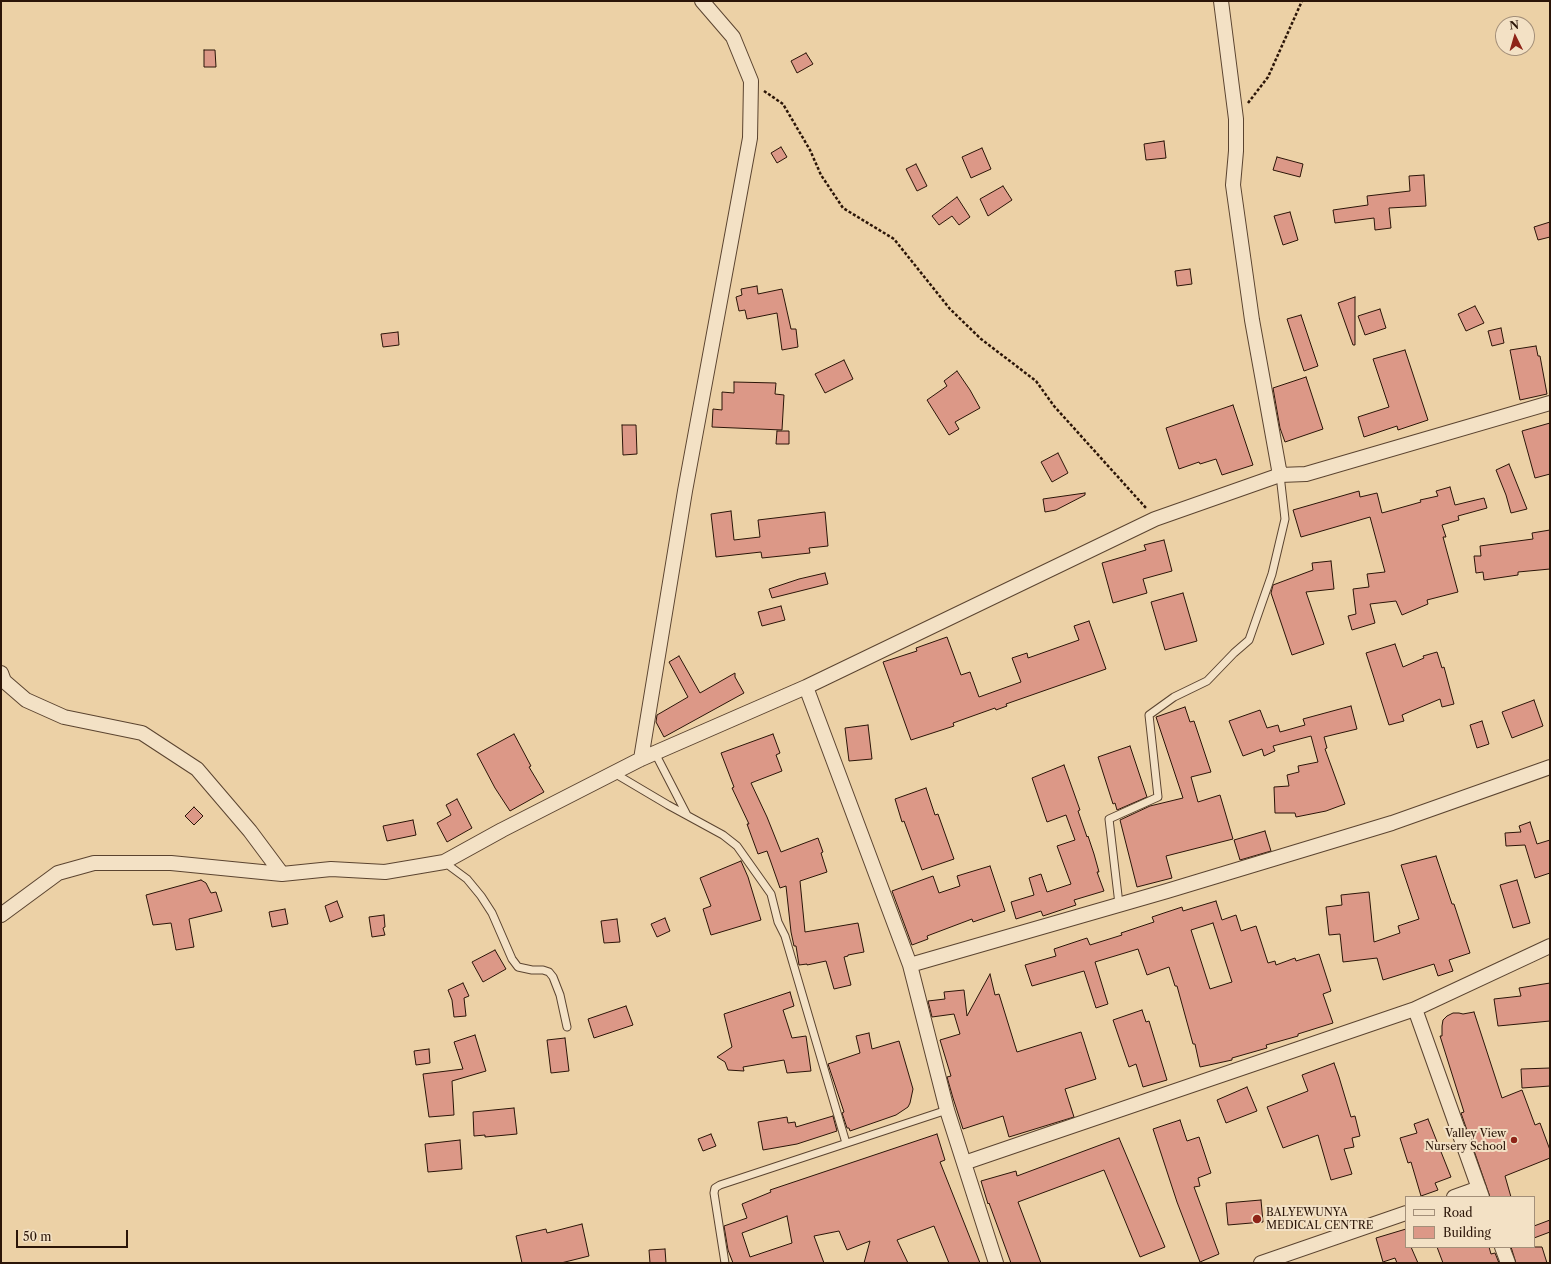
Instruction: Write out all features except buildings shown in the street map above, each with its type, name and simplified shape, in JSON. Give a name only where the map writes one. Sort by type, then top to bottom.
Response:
[{"type":"street","points":[[641,759],[685,491],[750,138],[751,81],[733,37],[702,1]]},
{"type":"street","points":[[1221,1],[1236,119],[1236,151],[1233,185],[1252,320],[1280,475]]},
{"type":"street","points":[[1,915],[58,873],[94,864],[171,863],[282,874],[331,869],[385,872],[444,862],[502,830],[641,759],[806,687],[1155,519],[1280,475],[1306,474],[1550,403]]},
{"type":"street","points":[[1,673],[4,681],[26,700],[64,717],[142,733],[197,769],[250,831],[282,874]]},
{"type":"street","points":[[806,687],[910,965],[947,1110],[996,1263]]},
{"type":"street","points":[[910,965],[1392,823],[1550,767]]},
{"type":"street","points":[[964,1163],[1415,1009],[1550,946]]},
{"type":"street","points":[[1415,1009],[1481,1193],[1461,1196]]},
{"type":"street","points":[[1261,1263],[1405,1213]]},
{"type":"street","points":[[1502,1248],[1508,1263]]},
{"type":"lane","points":[[1119,904],[1109,819],[1158,797],[1149,715],[1174,697],[1207,681],[1249,640],[1272,574],[1285,519],[1280,475]]},
{"type":"lane","points":[[655,753],[687,815]]},
{"type":"lane","points":[[614,773],[722,834],[737,846],[771,894],[778,922],[784,936],[846,1143]]},
{"type":"lane","points":[[444,862],[467,879],[481,896],[492,913],[512,960],[518,967],[549,972],[560,995],[568,1027]]},
{"type":"lane","points":[[725,1263],[714,1193],[715,1188],[720,1185],[947,1110]]},
{"type":"path","points":[[1236,119],[1268,77],[1302,1]]},
{"type":"path","points":[[751,81],[783,104],[810,150],[821,175],[843,208],[894,239],[950,309],[981,339],[1036,381],[1054,406],[1128,486],[1155,519]]},
{"type":"place","name":"Valley View Nursery School","points":[[1514,1140]]},
{"type":"place","name":"BALYEWUNYA MEDICAL CENTRE","points":[[1257,1219]]}]
